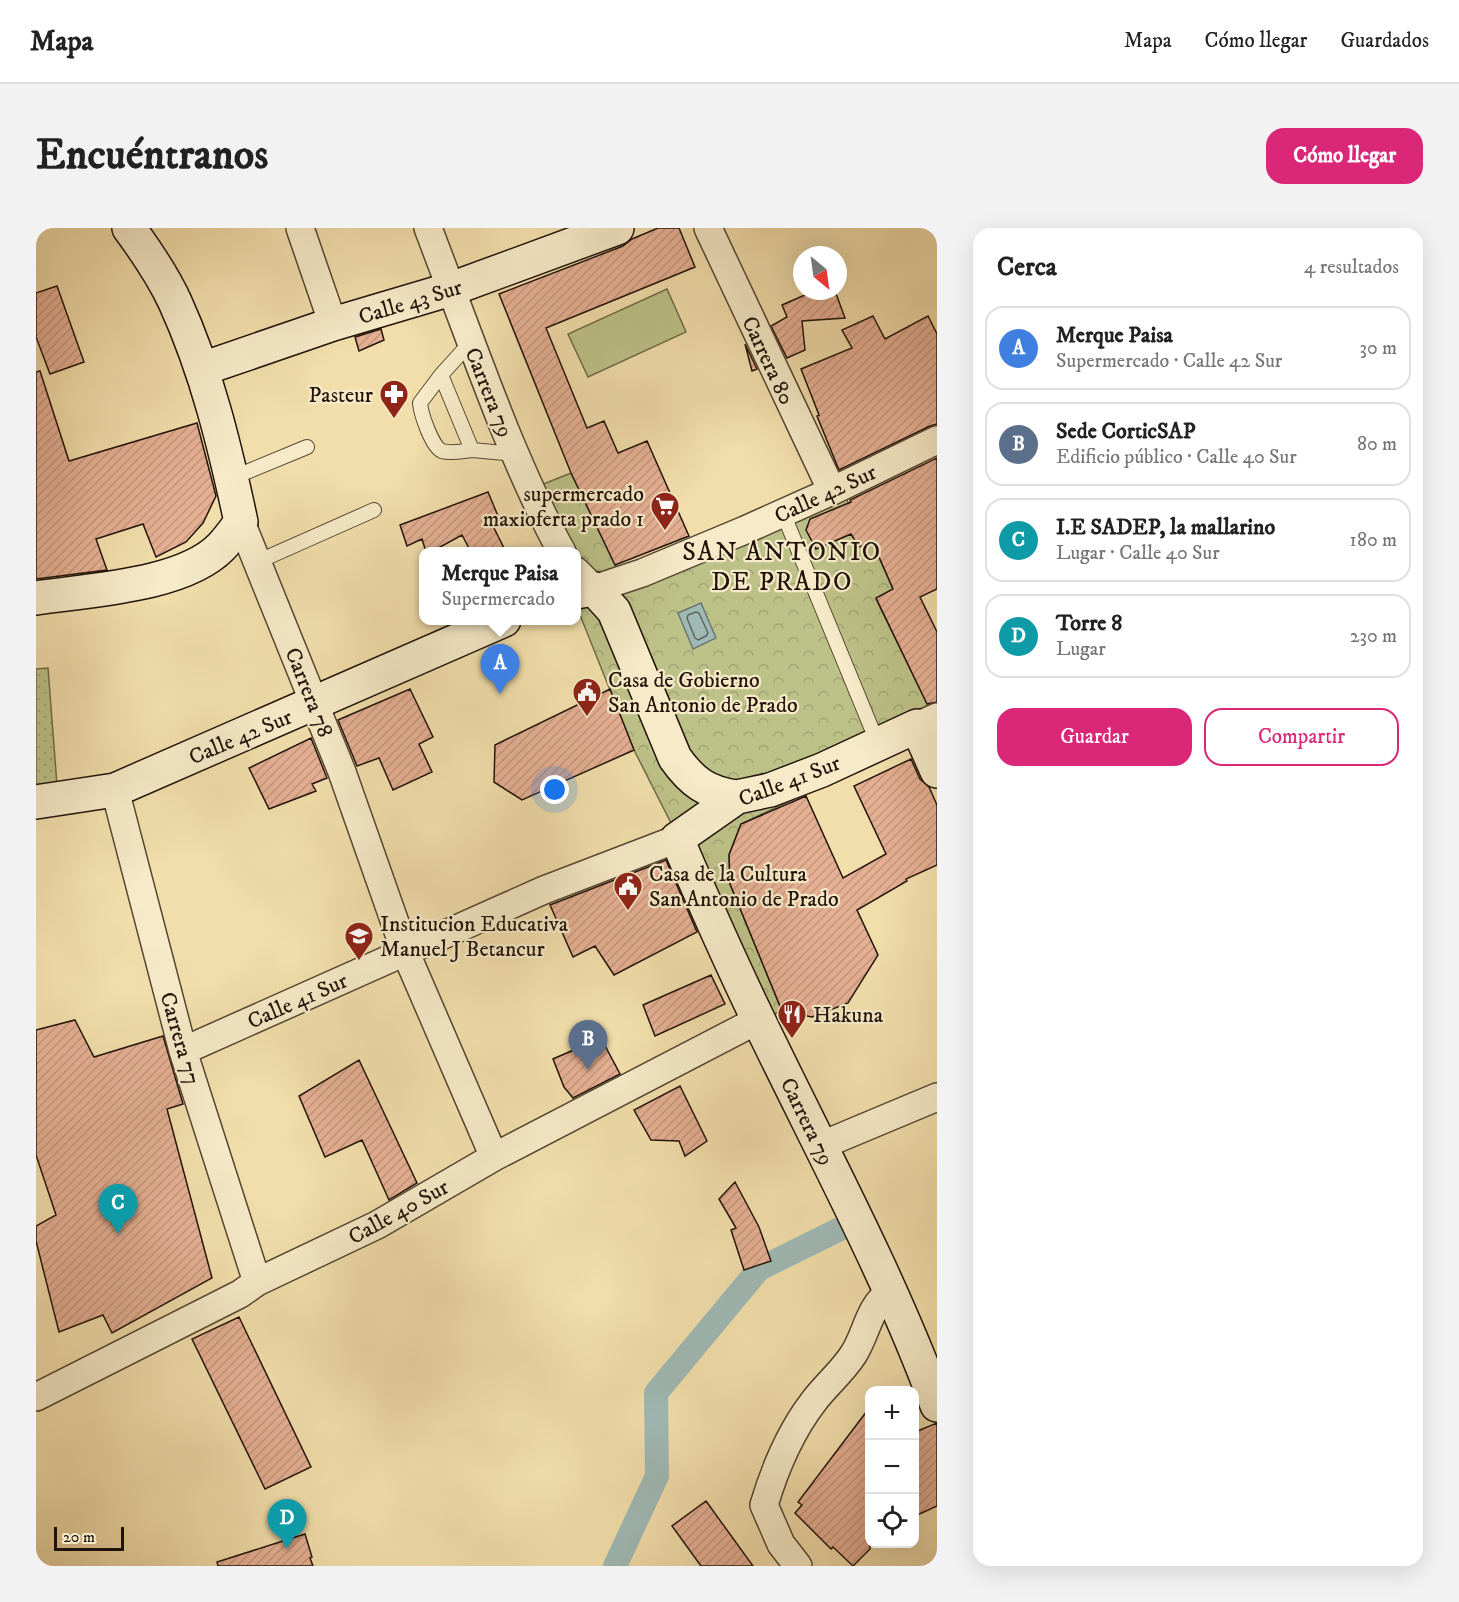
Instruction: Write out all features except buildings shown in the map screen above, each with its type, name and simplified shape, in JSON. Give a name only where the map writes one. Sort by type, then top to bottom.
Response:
[{"type":"main road","name":"Carrera 78","points":[[128,228],[146,250],[174,301],[202,369],[232,478],[241,522]]},
{"type":"main road","name":"Calle 43 Sur","points":[[202,369],[333,324],[451,289],[617,228]]},
{"type":"main road","points":[[36,598],[136,583],[187,570],[220,549],[241,522]]},
{"type":"main road","name":"Carrera 79","points":[[582,584],[614,611],[675,758],[687,775],[703,787],[722,795],[737,797]]},
{"type":"main road","name":"Calle 42 Sur","points":[[36,802],[115,790],[495,625]]},
{"type":"main road","points":[[927,721],[937,771]]},
{"type":"main road","name":"Calle 41 Sur","points":[[684,833],[737,797],[770,790],[822,770],[927,721]]},
{"type":"main road","name":"Carrera 79","points":[[687,775],[691,797],[684,833],[758,1020],[890,1292],[928,1352],[937,1405]]},
{"type":"street","points":[[300,228],[333,324]]},
{"type":"street","name":"Carrera 79","points":[[428,228],[470,343],[515,454],[559,547]]},
{"type":"street","name":"Carrera 80","points":[[708,228],[832,491]]},
{"type":"street","name":"Calle 42 Sur","points":[[582,584],[642,573],[832,491],[937,440]]},
{"type":"street","name":"Carrera 78","points":[[241,522],[316,704],[405,951],[494,1157]]},
{"type":"street","name":"Carrera 77","points":[[115,790],[183,1051],[257,1282]]},
{"type":"street","name":"Calle 41 Sur","points":[[183,1051],[544,890],[684,833]]},
{"type":"street","name":"Calle 40 Sur","points":[[36,1397],[240,1294],[257,1282],[377,1225],[494,1157],[758,1020]]},
{"type":"street","points":[[820,1146],[937,1097]]},
{"type":"street","points":[[798,1566],[781,1544],[764,1505],[774,1472],[785,1447],[813,1402],[854,1355],[879,1299],[890,1292]]},
{"type":"lane","points":[[470,343],[420,403],[434,444],[439,450],[447,452],[472,450],[515,454]]},
{"type":"lane","points":[[441,375],[472,450]]},
{"type":"lane","points":[[232,478],[307,447]]},
{"type":"lane","points":[[257,562],[374,510]]},
{"type":"lane","points":[[783,513],[878,744]]},
{"type":"green space","points":[[667,289],[686,332],[588,377],[568,334]]},
{"type":"green space","points":[[571,473],[617,568],[819,488],[844,494],[866,538],[873,544],[893,589],[876,599],[934,718],[908,745],[741,824],[729,855],[730,884],[782,1011],[758,1020],[674,829],[634,750],[581,618],[581,547],[546,547],[526,491]]},
{"type":"green space","points":[[48,668],[57,785],[36,786],[36,669]]},
{"type":"water","points":[[701,603],[716,638],[693,649],[678,613]]},
{"type":"waterway","points":[[615,1566],[657,1476],[656,1393],[759,1269],[844,1227]]},
{"type":"place","name":"Pasteur","points":[[394,420]]},
{"type":"place","name":"supermercado maxioferta prado 1","points":[[665,532]]},
{"type":"place","name":"Merque Paisa","points":[[500,694]]},
{"type":"place","name":"Casa de Gobierno San Antonio de Prado","points":[[587,718]]},
{"type":"place","name":"Casa de la Cultura San Antonio de Prado","points":[[628,912]]},
{"type":"place","name":"Institucion Educativa Manuel J Betancur","points":[[359,962]]},
{"type":"place","name":"Hakuna","points":[[792,1040]]},
{"type":"place","name":"Sede CorticSAP","points":[[588,1070]]},
{"type":"place","name":"I.E SADEP, la mallarino","points":[[118,1234]]},
{"type":"place","name":"Torre 8","points":[[287,1549]]},
{"type":"district","name":"SAN ANTONIO DE PRADO","points":[[782,566]]}]
